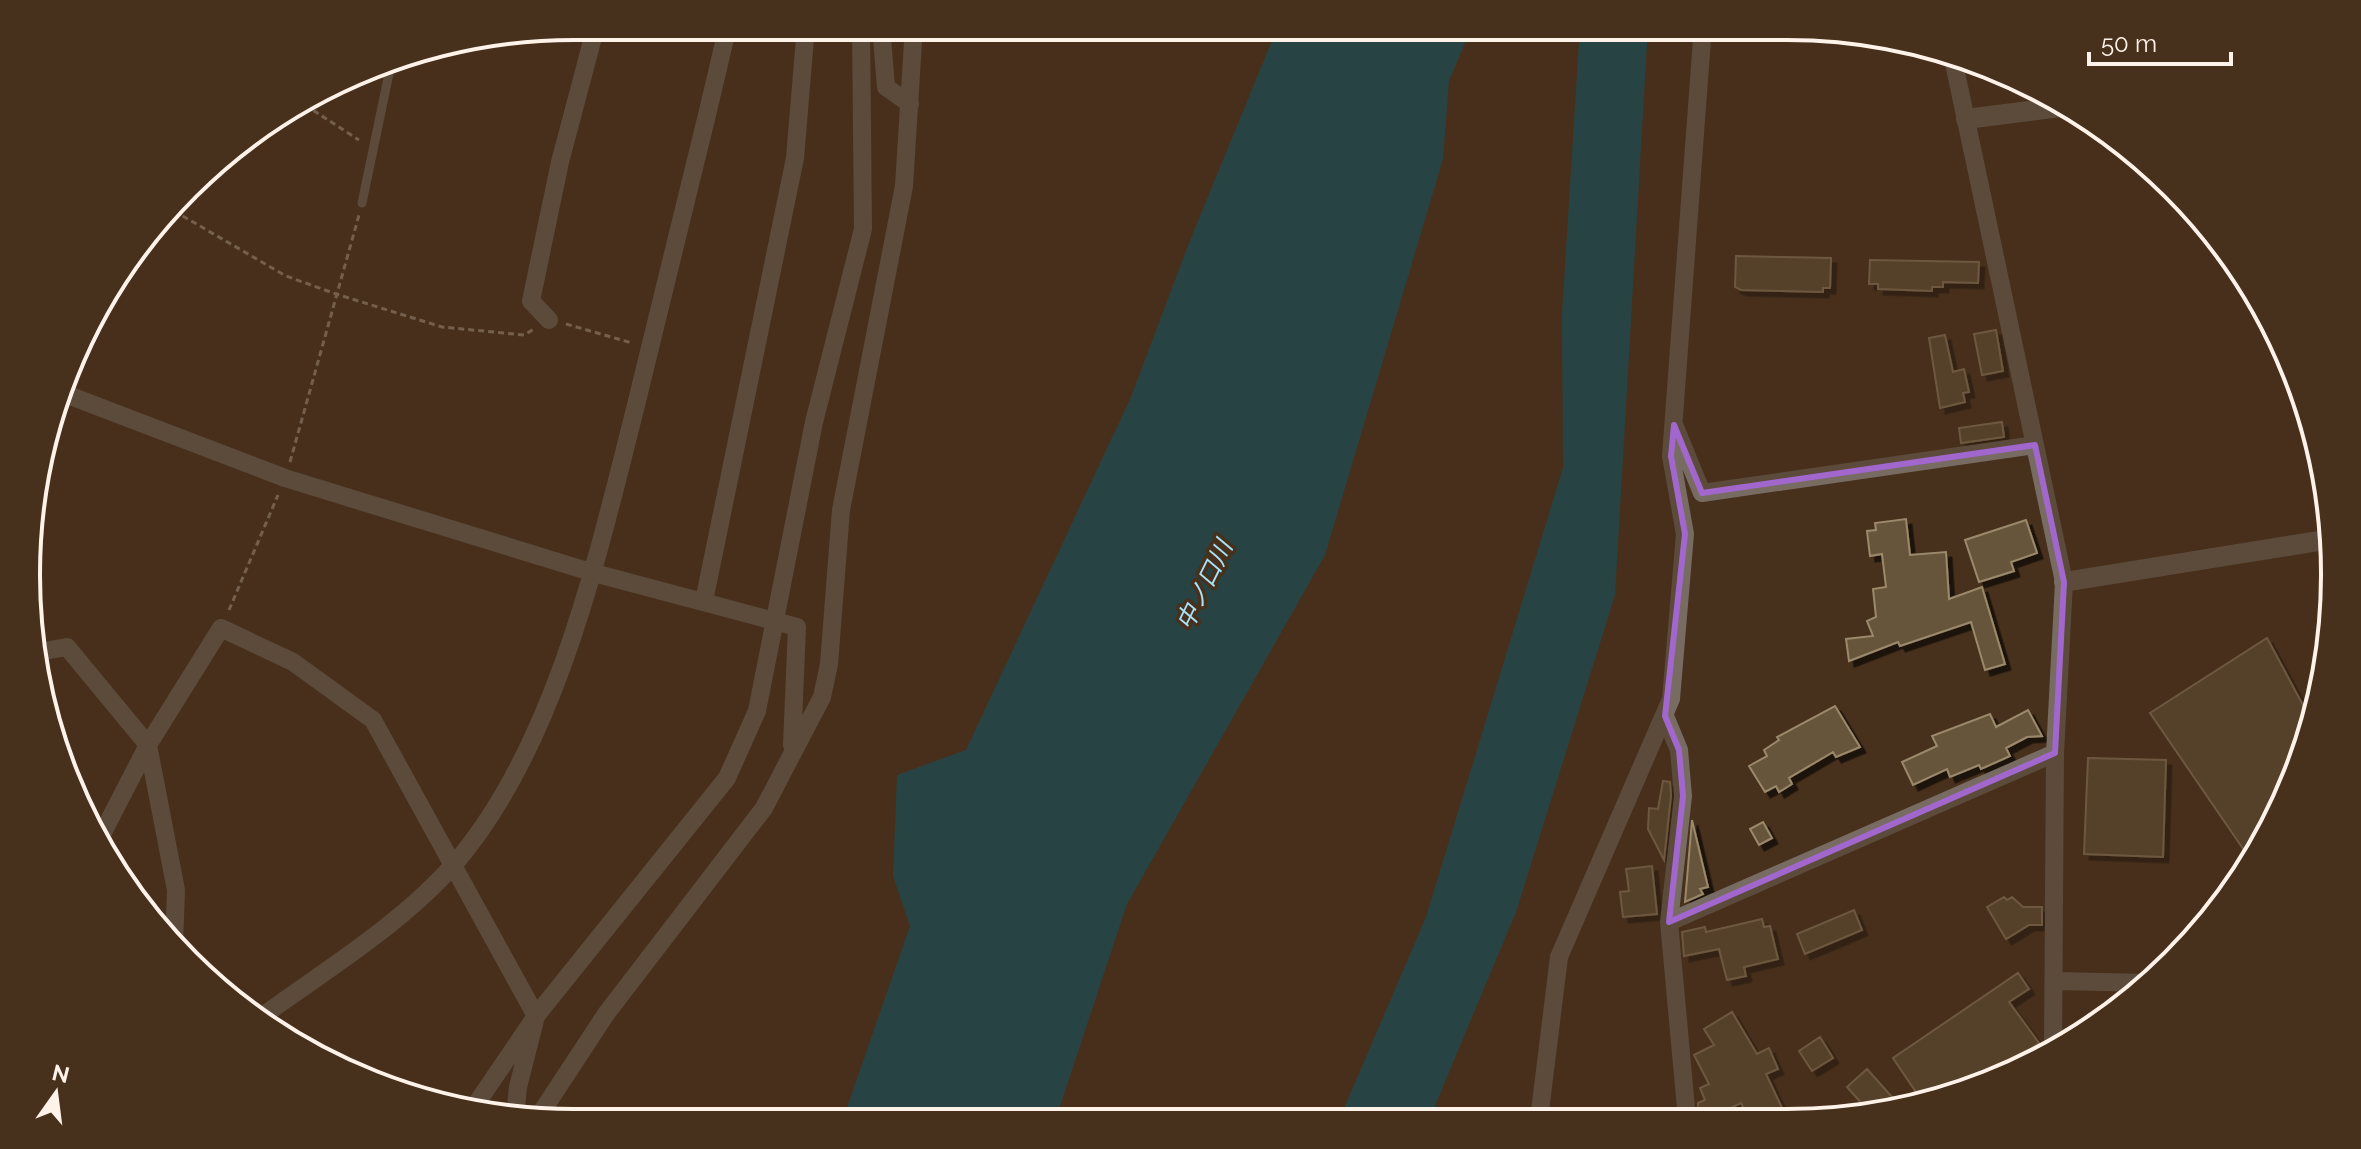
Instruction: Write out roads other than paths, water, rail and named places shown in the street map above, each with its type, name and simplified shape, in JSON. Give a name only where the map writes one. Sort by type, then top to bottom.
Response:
[{"type":"street","points":[[549,320],[531,301],[560,162],[592,40]]},
{"type":"street","points":[[268,1012],[401,914],[455,863],[487,818],[548,703],[594,573],[725,40]]},
{"type":"street","points":[[704,601],[795,158],[805,40]]},
{"type":"street","points":[[479,1100],[536,1016],[727,778],[757,711],[814,422],[863,229],[861,40]]},
{"type":"street","points":[[882,40],[886,87],[910,104]]},
{"type":"street","points":[[544,1108],[606,1014],[764,808],[822,697],[829,664],[841,510],[904,186],[913,40]]},
{"type":"street","points":[[1540,1109],[1559,957],[1671,699],[1685,534],[1671,456],[1702,40]]},
{"type":"street","points":[[1955,67],[2064,582],[2055,753],[2053,1037]]},
{"type":"street","points":[[1966,119],[2048,109]]},
{"type":"street","points":[[71,396],[285,478],[594,573],[797,627],[792,753]]},
{"type":"street","points":[[1674,425],[1702,493],[2035,445]]},
{"type":"street","points":[[2064,582],[2320,541]]},
{"type":"street","points":[[105,829],[148,745],[221,628],[293,662],[373,720],[455,863],[536,1016],[516,1105]]},
{"type":"street","points":[[46,651],[67,647],[148,745],[176,890],[175,929]]},
{"type":"street","points":[[1665,716],[1679,750],[1683,796],[1669,922],[1686,1109]]},
{"type":"street","points":[[1669,922],[2055,753]]},
{"type":"street","points":[[2054,981],[2126,987]]},
{"type":"lane","points":[[362,203],[389,74]]},
{"type":"water","name":"中ノ口川","points":[[1272,40],[1466,40],[1449,81],[1443,159],[1325,555],[1127,904],[1059,1109],[847,1109],[910,926],[893,876],[897,775],[966,750],[1131,397],[1189,243]]},
{"type":"water","points":[[1579,40],[1647,40],[1615,595],[1516,912],[1434,1109],[1344,1109],[1426,917],[1563,468],[1562,314]]}]
